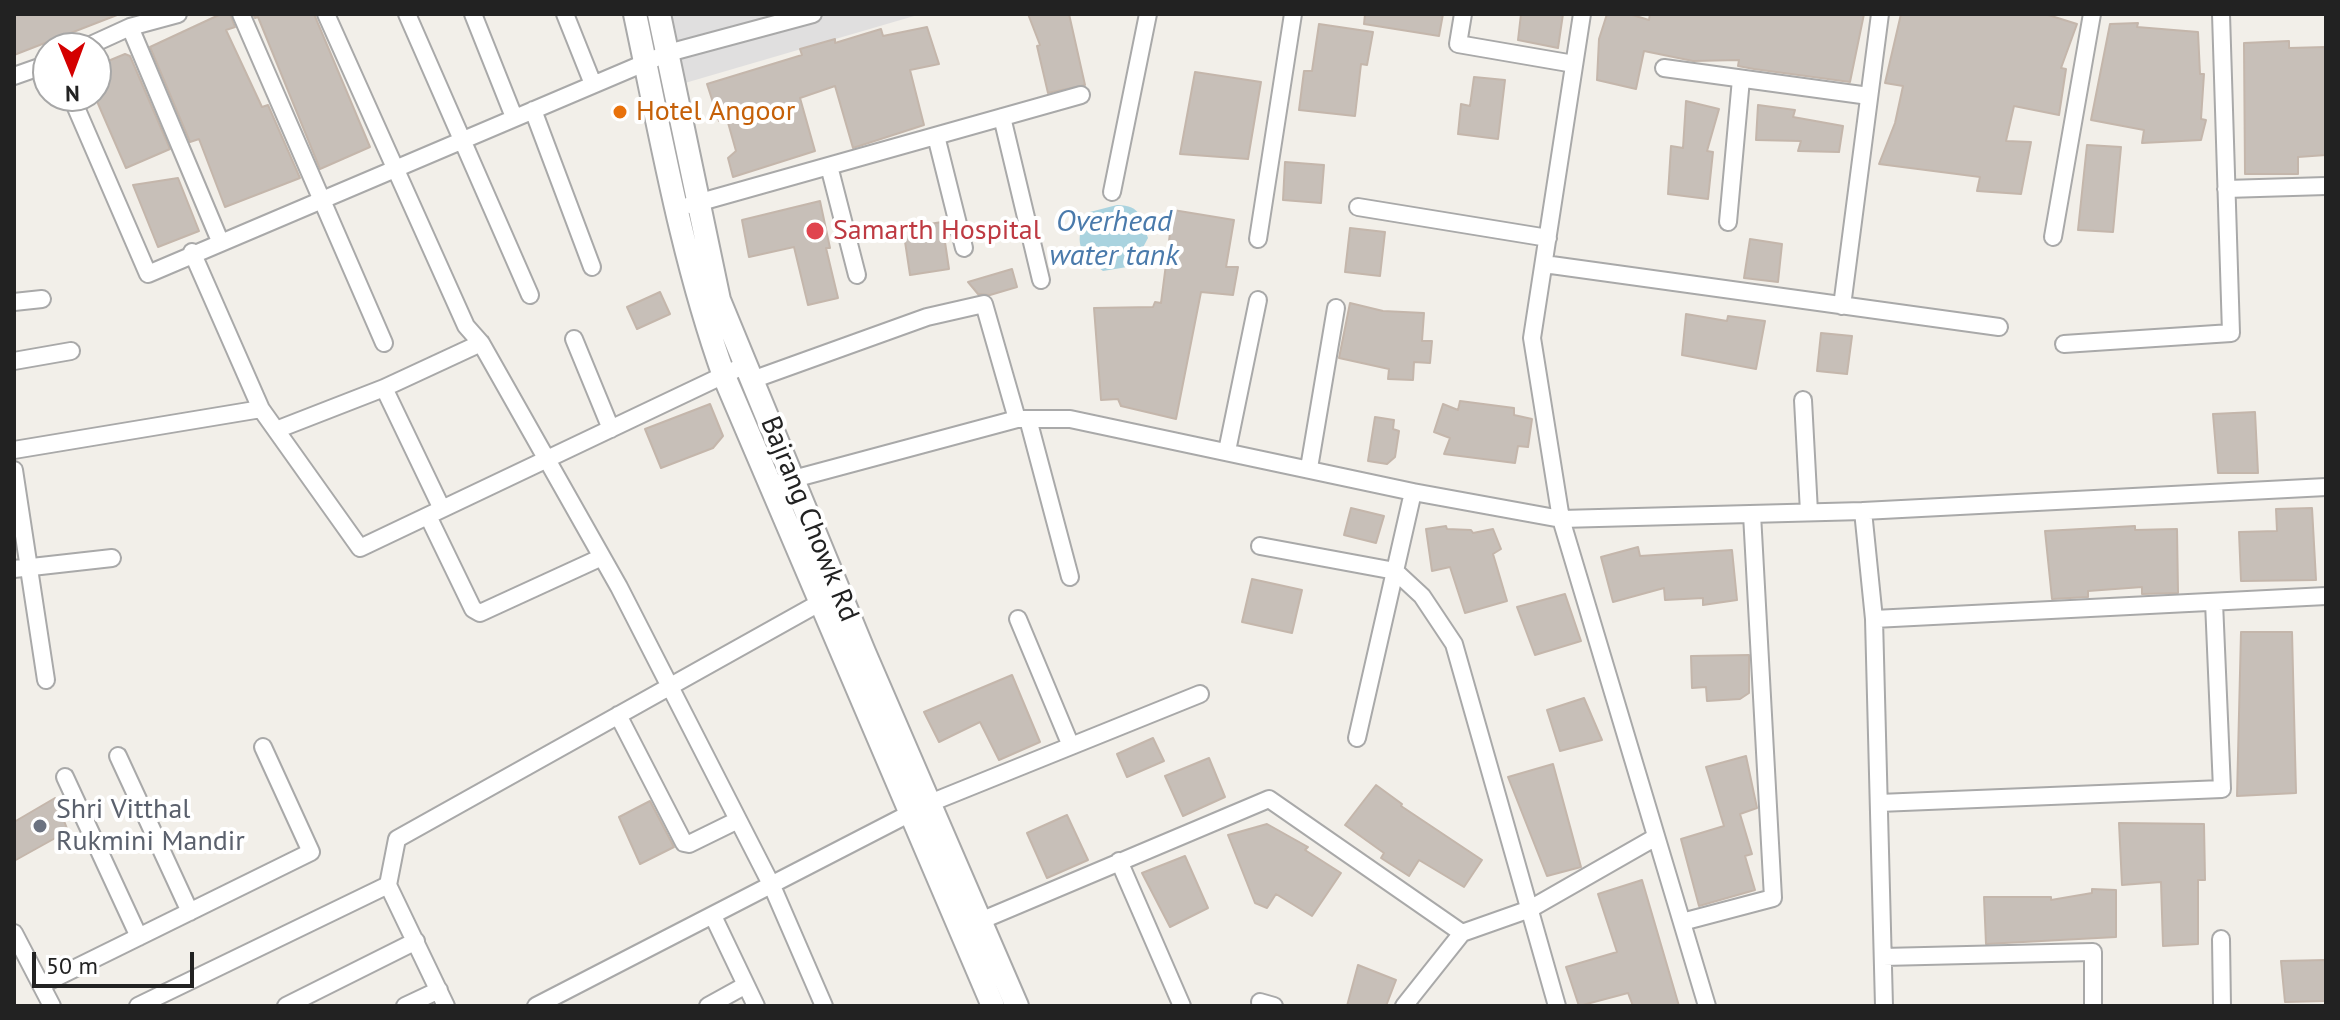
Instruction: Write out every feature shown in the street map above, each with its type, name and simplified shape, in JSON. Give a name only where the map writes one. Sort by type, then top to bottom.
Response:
[{"type":"street","points":[[112,35],[178,14]]},
{"type":"street","points":[[241,14],[324,197],[384,343]]},
{"type":"street","points":[[326,14],[466,326],[481,343],[602,557],[670,686],[772,886],[824,1006]]},
{"type":"street","points":[[407,14],[530,295]]},
{"type":"street","points":[[473,14],[514,117]]},
{"type":"street","points":[[565,14],[593,84]]},
{"type":"street","name":"Bajrang Chowk Rd","points":[[635,14],[701,311],[724,376],[782,482],[970,925],[1017,1006]]},
{"type":"street","name":"Bajrang Chowk Rd","points":[[659,14],[719,300],[749,372],[821,602],[920,809]]},
{"type":"street","points":[[78,112],[148,274],[192,252],[668,53],[813,14]]},
{"type":"street","points":[[1112,192],[1148,14]]},
{"type":"street","points":[[1258,239],[1293,14]]},
{"type":"street","points":[[1463,14],[1458,44],[1574,64]]},
{"type":"street","points":[[1582,14],[1532,338],[1561,519],[1707,1006]]},
{"type":"street","points":[[1842,306],[1880,14]]},
{"type":"street","points":[[2053,237],[2092,14]]},
{"type":"street","points":[[2064,344],[2231,333],[2221,14]]},
{"type":"street","points":[[130,27],[220,241]]},
{"type":"street","points":[[1664,68],[1869,96]]},
{"type":"street","points":[[1728,222],[1741,79]]},
{"type":"street","points":[[676,209],[1081,95]]},
{"type":"street","points":[[533,110],[592,267]]},
{"type":"street","points":[[1002,117],[1041,280]]},
{"type":"street","points":[[936,136],[964,248]]},
{"type":"street","points":[[829,166],[857,275]]},
{"type":"street","points":[[2226,189],[2326,186]]},
{"type":"street","points":[[1358,207],[1548,238]]},
{"type":"street","points":[[192,252],[261,409],[360,548],[724,376],[749,372],[927,317],[984,304],[1070,577]]},
{"type":"street","points":[[1544,264],[1999,327]]},
{"type":"street","points":[[14,302],[42,299]]},
{"type":"street","points":[[1227,451],[1258,300]]},
{"type":"street","points":[[1309,468],[1336,308]]},
{"type":"street","points":[[574,339],[611,429]]},
{"type":"street","points":[[276,430],[384,388],[481,343]]},
{"type":"street","points":[[14,361],[71,351]]},
{"type":"street","points":[[384,388],[473,609],[480,613],[602,557]]},
{"type":"street","points":[[1803,400],[1809,512]]},
{"type":"street","points":[[14,450],[261,409]]},
{"type":"street","points":[[782,482],[1022,419],[1070,419],[1413,492],[1561,519],[1863,511],[2326,487]]},
{"type":"street","points":[[14,470],[22,567],[46,680]]},
{"type":"street","points":[[1357,738],[1413,492]]},
{"type":"street","points":[[1863,511],[1874,619],[1884,1006]]},
{"type":"street","points":[[1682,922],[1773,898],[1752,514]]},
{"type":"street","points":[[1260,546],[1395,571],[1422,596],[1454,644],[1557,1006]]},
{"type":"street","points":[[22,567],[112,558]]},
{"type":"street","points":[[1874,619],[2326,596]]},
{"type":"street","points":[[446,1006],[388,885],[397,839],[821,602]]},
{"type":"street","points":[[1879,803],[2222,789],[2214,602]]},
{"type":"street","points":[[1018,619],[1071,746]]},
{"type":"street","points":[[536,1006],[920,809],[1200,694]]},
{"type":"street","points":[[618,715],[684,843],[689,844],[738,820]]},
{"type":"street","points":[[14,933],[44,999],[139,937],[311,852],[263,747]]},
{"type":"street","points":[[118,756],[190,912]]},
{"type":"street","points":[[65,777],[139,937]]},
{"type":"street","points":[[970,925],[1269,799],[1462,933]]},
{"type":"street","points":[[1404,1006],[1462,933],[1530,909],[1656,837]]},
{"type":"street","points":[[1119,861],[1182,1006]]},
{"type":"street","points":[[138,1006],[388,885]]},
{"type":"street","points":[[713,916],[756,1006]]},
{"type":"street","name":"Bajrang Chowk Rd","points":[[970,925],[993,1006]]},
{"type":"street","points":[[2221,939],[2222,1006]]},
{"type":"street","points":[[292,1004],[416,941]]},
{"type":"street","points":[[1883,957],[2093,952],[2093,1006]]},
{"type":"street","points":[[708,1006],[746,985]]},
{"type":"street","points":[[405,1006],[439,990]]},
{"type":"shaded area","points":[[670,14],[921,14],[685,83]]},
{"type":"water","name":"Overhead water tank","points":[[1117,205],[1136,210],[1148,238],[1133,266],[1103,271],[1083,252],[1080,232],[1086,213]]},
{"type":"building","points":[[14,14],[117,15],[73,32],[32,32],[32,48],[14,55]]},
{"type":"building","points":[[221,14],[230,14],[235,27],[226,30],[262,107],[268,105],[300,178],[225,207],[199,139],[190,142],[150,47]]},
{"type":"building","points":[[253,14],[314,14],[370,147],[320,169],[258,17],[255,18]]},
{"type":"building","points":[[1028,14],[1069,14],[1085,85],[1048,93],[1037,46],[1040,45]]},
{"type":"building","points":[[1365,14],[1443,14],[1439,36],[1364,24]]},
{"type":"building","points":[[1521,14],[1563,14],[1558,48],[1518,40]]},
{"type":"building","points":[[1607,14],[1629,14],[1649,20],[1650,14],[1864,14],[1850,82],[1738,66],[1739,60],[1693,61],[1644,51],[1636,89],[1597,80],[1599,39]]},
{"type":"building","points":[[1901,14],[2045,14],[2077,24],[2061,68],[2066,69],[2059,115],[2014,106],[2006,141],[2031,142],[2021,194],[1977,191],[1980,177],[1879,164],[1895,123],[1903,86],[1885,83]]},
{"type":"building","points":[[2138,23],[2137,27],[2198,32],[2200,74],[2204,74],[2201,119],[2206,120],[2201,140],[2142,143],[2144,130],[2091,120],[2110,24]]},
{"type":"building","points":[[1319,24],[1373,32],[1367,65],[1361,64],[1355,116],[1299,110],[1304,71],[1312,71]]},
{"type":"building","points":[[927,27],[939,64],[910,70],[924,125],[853,148],[835,86],[800,98],[815,151],[733,177],[728,158],[736,151],[727,119],[719,121],[707,84],[802,55],[800,49],[835,39],[835,43],[881,29],[883,36]]},
{"type":"building","points":[[2289,41],[2289,48],[2326,47],[2326,155],[2298,157],[2298,174],[2245,174],[2244,43]]},
{"type":"building","points":[[125,54],[130,56],[170,149],[126,168],[102,112],[112,112],[112,59]]},
{"type":"building","points":[[1195,72],[1261,82],[1248,159],[1180,154]]},
{"type":"building","points":[[1474,77],[1505,80],[1498,139],[1458,134],[1461,104],[1470,106]]},
{"type":"building","points":[[1686,101],[1719,109],[1707,151],[1713,152],[1708,199],[1668,194],[1671,146],[1683,148]]},
{"type":"building","points":[[1758,105],[1795,110],[1793,117],[1843,126],[1839,152],[1798,151],[1801,141],[1756,140]]},
{"type":"building","points":[[2087,145],[2121,147],[2113,232],[2078,230]]},
{"type":"building","points":[[1285,162],[1324,165],[1321,203],[1283,200]]},
{"type":"building","points":[[178,178],[199,231],[158,247],[133,185]]},
{"type":"building","points":[[820,201],[830,248],[826,248],[838,298],[808,305],[794,247],[749,257],[742,220]]},
{"type":"building","points":[[1173,210],[1234,220],[1226,267],[1238,267],[1233,295],[1201,292],[1176,419],[1121,406],[1118,399],[1101,400],[1094,308],[1153,307],[1155,302],[1161,303]]},
{"type":"building","points":[[942,222],[949,269],[910,275],[903,228]]},
{"type":"building","points":[[1350,228],[1385,232],[1380,276],[1345,272]]},
{"type":"building","points":[[1750,239],[1782,244],[1778,282],[1744,278]]},
{"type":"building","points":[[1012,269],[1017,287],[990,295],[978,294],[968,282]]},
{"type":"building","points":[[660,292],[670,314],[637,329],[627,307]]},
{"type":"building","points":[[1350,303],[1383,311],[1424,313],[1422,341],[1432,341],[1430,363],[1414,362],[1413,380],[1388,379],[1389,369],[1339,358]]},
{"type":"building","points":[[1686,314],[1727,321],[1728,316],[1765,321],[1756,369],[1682,355]]},
{"type":"building","points":[[1821,333],[1852,336],[1847,374],[1817,371]]},
{"type":"building","points":[[1460,401],[1514,408],[1514,415],[1532,419],[1528,447],[1518,446],[1515,463],[1444,454],[1450,438],[1434,432],[1443,404],[1458,410]]},
{"type":"building","points":[[710,404],[723,436],[713,448],[661,468],[645,429]]},
{"type":"building","points":[[2255,412],[2258,473],[2218,473],[2213,414]]},
{"type":"building","points":[[1375,417],[1394,420],[1393,429],[1399,431],[1395,457],[1387,464],[1368,461]]},
{"type":"building","points":[[1351,508],[1384,516],[1376,543],[1344,535]]},
{"type":"building","points":[[2312,508],[2316,580],[2241,581],[2239,532],[2277,531],[2276,509]]},
{"type":"building","points":[[1446,526],[1447,529],[1471,530],[1473,533],[1493,529],[1501,549],[1493,554],[1507,601],[1465,613],[1450,567],[1432,571],[1426,529]]},
{"type":"building","points":[[2135,526],[2135,530],[2177,529],[2178,593],[2142,594],[2142,587],[2088,591],[2088,597],[2052,599],[2045,531]]},
{"type":"building","points":[[1638,547],[1640,556],[1732,550],[1737,600],[1703,605],[1703,598],[1665,600],[1664,588],[1613,602],[1601,557]]},
{"type":"building","points":[[1252,579],[1302,590],[1292,633],[1242,622]]},
{"type":"building","points":[[1565,594],[1581,641],[1535,655],[1517,607]]},
{"type":"building","points":[[2241,632],[2292,632],[2296,793],[2237,796]]},
{"type":"building","points":[[1749,655],[1749,693],[1740,699],[1707,701],[1706,687],[1692,688],[1691,656]]},
{"type":"building","points":[[1012,675],[1040,742],[999,760],[980,722],[939,742],[924,712]]},
{"type":"building","points":[[1584,698],[1602,740],[1560,751],[1547,710]]},
{"type":"building","points":[[1153,738],[1164,761],[1127,777],[1117,754]]},
{"type":"building","points":[[1746,756],[1757,808],[1740,814],[1752,854],[1745,856],[1755,890],[1699,906],[1681,839],[1724,826],[1706,767]]},
{"type":"building","points":[[1209,758],[1225,797],[1183,816],[1165,776]]},
{"type":"building","points":[[1553,764],[1581,867],[1547,876],[1508,777]]},
{"type":"building","points":[[1376,785],[1401,806],[1482,860],[1464,887],[1419,860],[1409,876],[1381,858],[1384,853],[1345,825]]},
{"type":"building","name":"Shri Vitthal Rukmini Mandir","points":[[55,798],[68,831],[14,861],[14,822]]},
{"type":"building","points":[[650,801],[674,847],[640,864],[619,817]]},
{"type":"building","points":[[1067,815],[1088,860],[1047,878],[1027,833]]},
{"type":"building","points":[[2119,823],[2204,824],[2205,880],[2198,880],[2198,944],[2163,946],[2161,882],[2122,885]]},
{"type":"building","points":[[1267,824],[1308,847],[1305,850],[1341,873],[1312,916],[1276,894],[1267,908],[1255,903],[1228,835]]},
{"type":"building","points":[[1185,856],[1208,908],[1170,927],[1142,873]]},
{"type":"building","points":[[1642,880],[1679,1006],[1633,1006],[1628,993],[1579,1006],[1566,967],[1617,952],[1598,894]]},
{"type":"building","points":[[2092,889],[2116,890],[2116,937],[1986,944],[1984,897],[2051,897],[2051,900],[2092,893]]},
{"type":"building","points":[[2326,960],[2326,1001],[2285,1002],[2281,961]]},
{"type":"building","points":[[1358,965],[1396,980],[1386,1006],[1347,1006]]},
{"type":"place","name":"Hotel Angoor","points":[[620,112]]},
{"type":"place","name":"Samarth Hospital","points":[[815,231]]},
{"type":"place","name":"Shri Vitthal Rukmini Mandir","points":[[40,826]]}]
